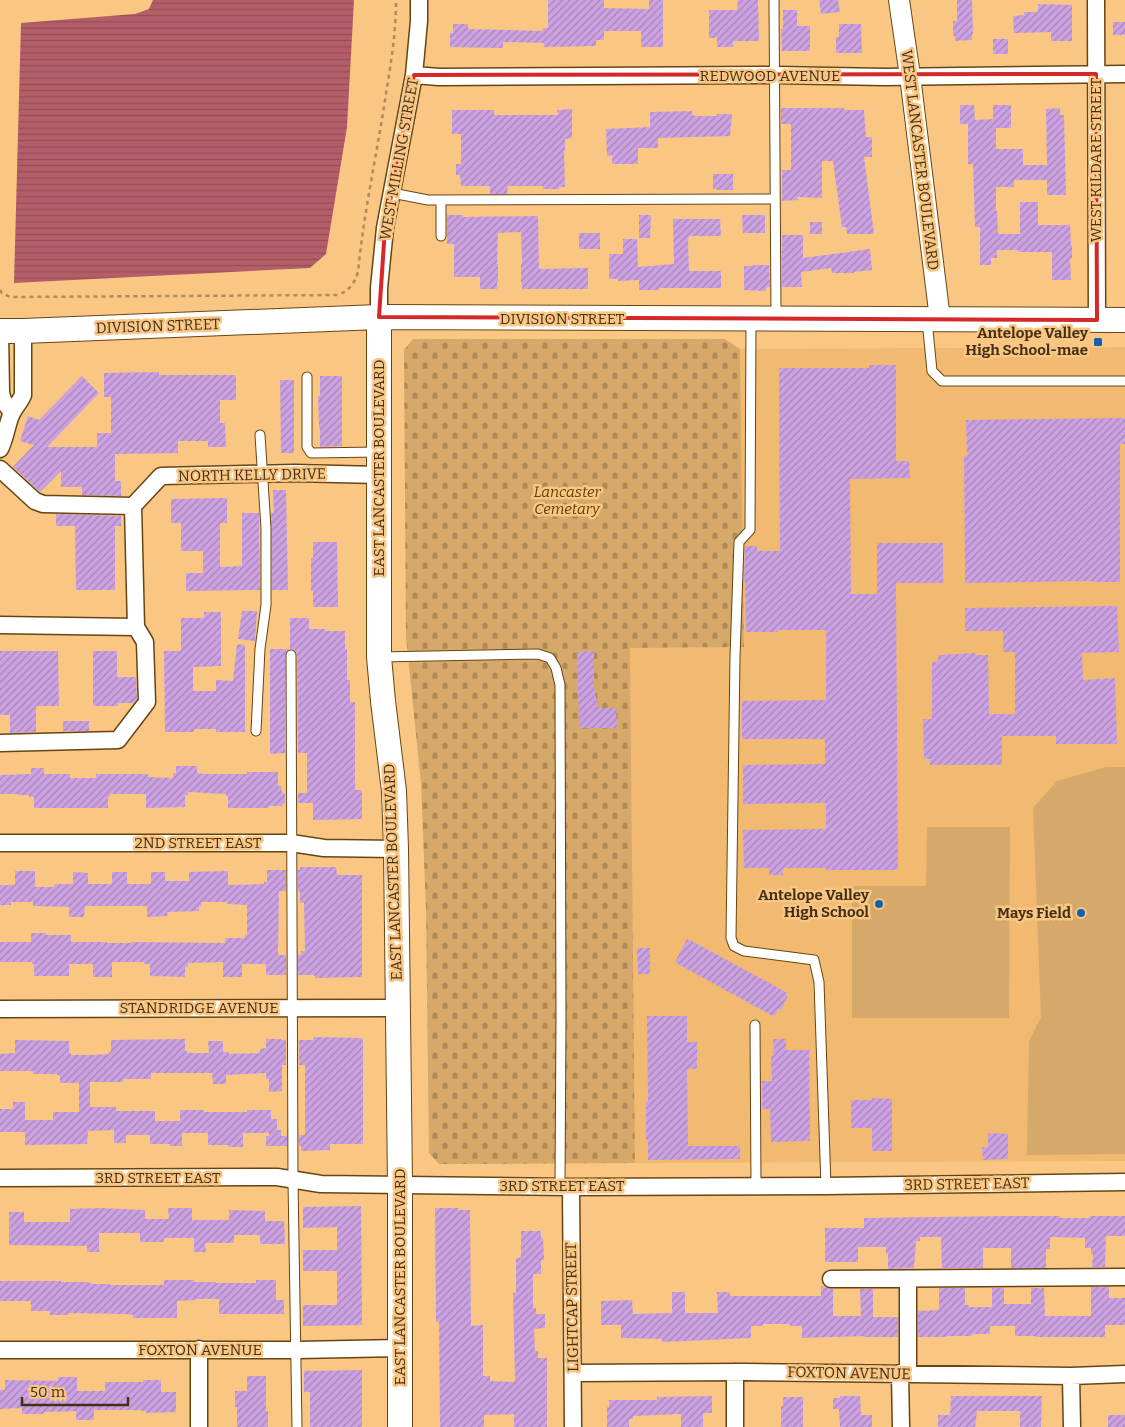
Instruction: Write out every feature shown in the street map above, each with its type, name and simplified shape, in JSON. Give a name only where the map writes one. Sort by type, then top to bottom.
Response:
[{"type":"main road","name":"DIVISION STREET","points":[[8,331],[379,317],[1125,320]]},
{"type":"main road","name":"EAST LANCASTER BOULEVARD","points":[[379,317],[379,657],[394,791],[396,849],[400,1184],[400,1427]]},
{"type":"street","name":"WEST MILLING STREET","points":[[379,317],[380,278],[385,228],[414,75],[419,0]]},
{"type":"street","name":"WEST LANCASTER BOULEVARD","points":[[900,0],[910,76],[933,319]]},
{"type":"street","name":"WEST KILDARE STREET","points":[[1096,0],[1096,320]]},
{"type":"street","name":"REDWOOD AVENUE","points":[[414,75],[439,77],[1125,74]]},
{"type":"street","points":[[8,331],[1,393],[3,400],[12,412]]},
{"type":"street","points":[[0,449],[5,439],[12,412],[19,404],[23,395],[8,331]]},
{"type":"street","points":[[0,469],[35,501],[43,504],[133,506],[136,628],[146,642],[147,702],[118,740],[0,743]]},
{"type":"street","name":"NORTH KELLY DRIVE","points":[[133,506],[161,476],[294,473],[379,475]]},
{"type":"street","points":[[0,625],[136,628]]},
{"type":"street","name":"2ND STREET EAST","points":[[0,843],[291,843],[324,848],[396,849]]},
{"type":"street","name":"STANDRIDGE AVENUE","points":[[0,1009],[398,1008]]},
{"type":"street","name":"3RD STREET EAST","points":[[0,1178],[278,1177],[321,1184],[565,1186],[826,1186],[1125,1182]]},
{"type":"street","name":"LIGHTCAP STREET","points":[[565,1186],[573,1373],[573,1427]]},
{"type":"street","points":[[831,1280],[1125,1277]]},
{"type":"street","points":[[901,1427],[908,1279]]},
{"type":"street","name":"FOXTON AVENUE","points":[[0,1350],[400,1348]]},
{"type":"street","points":[[199,1349],[199,1427]]},
{"type":"street","points":[[735,1372],[735,1427]]},
{"type":"street","name":"FOXTON AVENUE","points":[[573,1373],[904,1373],[1071,1376],[1125,1374]]},
{"type":"street","points":[[1071,1376],[1072,1427]]},
{"type":"lane","points":[[774,0],[776,320]]},
{"type":"lane","points":[[392,193],[428,200],[776,199]]},
{"type":"lane","points":[[441,200],[441,236]]},
{"type":"lane","points":[[933,319],[932,371],[942,381],[1125,381]]},
{"type":"lane","points":[[752,320],[750,530],[739,542],[735,647],[731,938],[734,946],[744,951],[814,960],[819,982],[826,1186]]},
{"type":"lane","points":[[307,377],[307,447],[311,453],[378,452]]},
{"type":"lane","points":[[256,732],[260,649],[266,605],[266,528],[260,435]]},
{"type":"lane","points":[[379,657],[538,654],[550,658],[556,668],[560,684],[561,1018],[565,1186]]},
{"type":"lane","points":[[291,655],[293,1180],[297,1427]]},
{"type":"lane","points":[[755,1025],[756,1186]]},
{"type":"path","points":[[0,290],[10,297],[338,295],[349,290],[358,272],[365,214],[394,47],[396,0]]},
{"type":"highlighted area","points":[[1096,74],[1097,320],[379,317],[385,228],[414,75]]},
{"type":"shaded area","points":[[153,0],[354,0],[347,127],[326,254],[310,268],[14,283],[21,23],[135,14],[149,9]]},
{"type":"shaded area","name":"Antelope Valley High School","points":[[1125,347],[1125,1161],[635,1163],[630,648],[744,647],[740,349]]},
{"type":"green space","name":"Lancaster Cemetary","points":[[413,339],[725,339],[740,349],[744,647],[630,648],[635,1163],[439,1164],[429,1153],[426,909],[421,783],[406,637],[404,350]]},
{"type":"green space","name":"Mays Field","points":[[1106,767],[1125,767],[1125,1154],[1027,1155],[1029,1041],[1041,1017],[1033,808],[1057,781]]},
{"type":"green space","points":[[927,827],[1010,827],[1009,1018],[852,1018],[852,886],[926,886]]},
{"type":"building","points":[[548,0],[604,0],[604,8],[649,9],[649,0],[663,0],[663,47],[641,47],[641,31],[604,31],[604,40],[596,40],[596,46],[544,47],[544,43],[503,42],[503,48],[450,47],[450,33],[453,33],[453,24],[468,24],[468,29],[543,31],[543,28],[548,28]]},
{"type":"building","points":[[738,0],[758,0],[759,41],[733,41],[733,47],[717,47],[717,38],[709,38],[709,10],[737,10]]},
{"type":"building","points":[[819,0],[838,0],[840,12],[821,14]]},
{"type":"building","points":[[957,0],[972,0],[972,40],[955,41],[955,36],[953,36],[953,21],[957,21]]},
{"type":"building","points":[[1038,4],[1072,5],[1072,41],[1051,41],[1051,32],[1014,33],[1013,16],[1024,15],[1024,12],[1038,12]]},
{"type":"building","points":[[783,10],[797,10],[797,26],[810,26],[810,51],[782,51],[781,29],[783,29]]},
{"type":"building","points":[[1113,22],[1125,22],[1125,35],[1113,35]]},
{"type":"building","points":[[839,24],[861,24],[862,53],[836,53],[836,37],[839,37]]},
{"type":"building","points":[[993,39],[1008,39],[1008,54],[993,54]]},
{"type":"building","points":[[960,105],[974,105],[975,120],[993,119],[993,105],[1011,105],[1011,128],[996,128],[996,149],[1023,149],[1023,165],[1047,165],[1046,109],[1060,108],[1060,115],[1064,115],[1066,195],[1047,195],[1047,180],[1014,180],[1014,187],[996,187],[996,211],[998,234],[1020,234],[1020,202],[1038,202],[1038,225],[1070,225],[1072,245],[1072,258],[1070,259],[1071,280],[1052,280],[1052,252],[997,250],[997,258],[991,258],[991,265],[980,265],[980,227],[975,227],[973,164],[968,164],[968,124],[960,124]]},
{"type":"building","points":[[781,108],[844,108],[844,110],[864,110],[866,137],[872,137],[872,157],[864,157],[874,234],[847,234],[846,227],[842,227],[833,161],[822,161],[822,198],[797,197],[798,200],[782,201],[782,170],[791,170],[791,124],[781,124]]},
{"type":"building","points":[[572,109],[572,138],[565,139],[565,187],[543,189],[543,186],[508,186],[507,194],[490,194],[490,186],[461,186],[460,175],[456,175],[456,164],[461,164],[461,134],[452,134],[452,110],[494,110],[494,115],[558,115],[557,110]]},
{"type":"building","points":[[692,111],[694,116],[732,114],[730,136],[658,138],[658,148],[638,148],[638,164],[612,164],[612,155],[607,156],[606,129],[650,127],[650,112]]},
{"type":"building","points":[[713,174],[733,174],[733,190],[713,189]]},
{"type":"building","points":[[447,215],[463,215],[463,217],[538,216],[539,269],[588,268],[588,289],[522,289],[521,232],[498,233],[497,289],[480,289],[480,277],[454,277],[454,244],[447,244]]},
{"type":"building","points":[[639,215],[651,215],[650,238],[639,238]]},
{"type":"building","points":[[742,215],[765,215],[765,233],[743,233]]},
{"type":"building","points":[[673,219],[720,219],[721,236],[689,236],[688,242],[689,271],[721,271],[721,288],[659,288],[659,290],[639,290],[639,280],[618,281],[618,279],[609,279],[609,254],[623,254],[623,239],[637,239],[638,267],[674,264]]},
{"type":"building","points":[[810,222],[822,222],[822,234],[810,234]]},
{"type":"building","points":[[579,233],[600,233],[600,249],[579,249]]},
{"type":"building","points":[[782,235],[803,235],[803,258],[870,249],[872,270],[854,273],[832,273],[831,268],[801,272],[802,287],[782,287]]},
{"type":"building","points":[[769,265],[770,287],[766,288],[766,291],[744,290],[744,266]]},
{"type":"building","points":[[869,365],[896,365],[896,461],[909,461],[910,478],[850,479],[851,594],[877,594],[877,543],[943,543],[943,583],[896,583],[898,870],[783,868],[783,875],[769,875],[769,868],[744,868],[743,830],[826,829],[826,803],[743,804],[743,765],[825,764],[825,739],[742,739],[742,701],[826,700],[826,630],[746,632],[745,546],[757,546],[757,551],[780,551],[779,368],[869,368]]},
{"type":"building","points":[[159,372],[159,375],[236,375],[236,400],[220,400],[220,423],[225,423],[226,447],[208,447],[208,441],[178,441],[178,453],[115,454],[115,481],[121,481],[121,496],[82,495],[82,487],[61,487],[61,471],[40,492],[13,467],[34,445],[20,441],[28,416],[39,420],[82,376],[99,393],[47,447],[97,447],[97,433],[111,433],[111,397],[104,397],[104,373]]},
{"type":"building","points":[[320,376],[342,376],[342,446],[320,447],[318,396],[320,396]]},
{"type":"building","points":[[280,380],[294,380],[294,453],[281,453]]},
{"type":"building","points":[[1125,418],[1125,444],[1120,444],[1120,582],[965,583],[964,456],[967,456],[966,420]]},
{"type":"building","points":[[273,490],[286,490],[288,590],[272,590],[271,513],[274,513]]},
{"type":"building","points":[[227,498],[227,523],[220,523],[220,567],[242,566],[242,513],[259,513],[260,590],[186,591],[186,573],[203,573],[203,551],[181,551],[181,523],[171,523],[171,499]]},
{"type":"building","points":[[56,514],[121,516],[121,526],[115,526],[115,590],[76,590],[75,526],[56,526]]},
{"type":"building","points":[[313,542],[337,542],[338,607],[313,607],[311,558],[313,558]]},
{"type":"building","points":[[1117,606],[1119,652],[1082,653],[1083,680],[1115,678],[1117,744],[1056,744],[1056,736],[1002,736],[1002,765],[930,765],[930,759],[924,759],[923,719],[932,719],[932,662],[938,662],[938,655],[975,653],[975,655],[988,655],[989,714],[1015,714],[1015,652],[1003,652],[1003,631],[965,631],[965,608]]},
{"type":"building","points":[[242,611],[257,611],[255,641],[238,639]]},
{"type":"building","points":[[204,612],[221,612],[221,666],[193,667],[193,691],[216,691],[216,680],[233,681],[237,644],[245,645],[245,732],[216,732],[216,729],[194,729],[194,732],[165,732],[164,651],[181,651],[181,618],[204,618]]},
{"type":"building","points":[[290,618],[309,618],[309,629],[345,631],[347,680],[350,680],[350,702],[355,702],[355,790],[362,790],[362,819],[313,820],[313,803],[298,803],[298,793],[307,793],[307,753],[298,753],[297,655],[296,651],[291,649],[287,650],[285,655],[285,753],[270,754],[270,649],[290,649]]},
{"type":"building","points":[[0,651],[58,651],[59,706],[36,706],[36,732],[10,733],[10,715],[0,715]]},
{"type":"building","points":[[93,651],[117,651],[117,677],[136,677],[137,699],[134,703],[118,703],[118,706],[93,706]]},
{"type":"building","points":[[594,651],[594,686],[598,708],[616,708],[617,728],[579,728],[577,652]]},
{"type":"building","points":[[63,721],[89,721],[89,731],[63,731]]},
{"type":"building","points":[[176,766],[197,766],[197,773],[204,774],[278,772],[278,786],[281,786],[282,793],[285,793],[285,803],[282,806],[269,806],[269,808],[228,808],[228,796],[226,794],[188,792],[188,795],[185,795],[185,807],[146,808],[146,794],[110,794],[110,797],[108,797],[108,808],[34,808],[34,797],[18,794],[0,794],[0,775],[31,774],[31,768],[44,768],[44,774],[70,774],[70,778],[96,778],[96,774],[148,774],[148,777],[173,778],[173,773],[176,773]]},
{"type":"building","points":[[300,867],[336,867],[337,875],[362,875],[362,977],[315,978],[313,975],[298,975],[298,955],[301,955],[301,951],[305,951],[304,903],[300,903],[300,891],[298,891],[298,870],[300,870]]},
{"type":"building","points":[[267,870],[286,870],[286,891],[279,891],[278,955],[286,955],[286,975],[266,975],[266,964],[242,964],[242,977],[223,977],[223,962],[188,963],[188,967],[185,967],[185,977],[150,976],[150,964],[144,964],[144,962],[112,962],[112,977],[93,977],[93,964],[69,964],[69,976],[34,976],[34,964],[32,962],[0,962],[0,942],[31,942],[31,933],[71,935],[71,942],[107,943],[225,943],[225,938],[245,938],[245,935],[247,935],[247,905],[227,904],[227,902],[201,902],[199,911],[167,912],[168,916],[147,917],[147,906],[85,906],[84,917],[69,917],[69,907],[33,906],[33,902],[11,902],[11,905],[0,905],[0,885],[15,885],[15,871],[35,871],[35,887],[54,887],[55,884],[73,884],[73,872],[88,873],[88,884],[112,884],[112,872],[127,872],[127,884],[151,884],[151,872],[165,872],[165,881],[189,881],[189,872],[228,871],[228,885],[264,884],[264,882],[267,882]]},
{"type":"building","points":[[687,939],[787,993],[786,995],[788,996],[781,1010],[778,1009],[775,1016],[771,1015],[675,962]]},
{"type":"building","points":[[637,948],[650,948],[650,974],[638,974]]},
{"type":"building","points":[[647,1016],[687,1016],[687,1042],[697,1042],[697,1069],[687,1069],[688,1146],[740,1146],[740,1159],[648,1160],[648,1140],[646,1140],[646,1102],[648,1102]]},
{"type":"building","points":[[314,1037],[362,1038],[363,1040],[363,1144],[330,1144],[330,1150],[301,1151],[299,1135],[305,1135],[305,1065],[299,1065],[299,1040],[313,1040]]},
{"type":"building","points":[[185,1039],[185,1051],[187,1053],[209,1053],[208,1041],[223,1041],[223,1052],[229,1052],[229,1054],[260,1053],[260,1049],[266,1048],[266,1039],[286,1040],[286,1065],[282,1065],[282,1091],[269,1092],[269,1079],[266,1079],[266,1073],[226,1075],[226,1084],[213,1084],[212,1073],[151,1073],[151,1079],[123,1079],[123,1082],[90,1082],[90,1107],[116,1107],[116,1111],[155,1111],[155,1121],[180,1121],[180,1110],[247,1112],[247,1110],[271,1110],[271,1119],[277,1119],[277,1130],[281,1130],[281,1136],[287,1136],[287,1146],[266,1146],[266,1136],[269,1136],[269,1133],[243,1133],[243,1147],[228,1147],[228,1145],[208,1145],[208,1133],[182,1133],[182,1146],[170,1146],[170,1144],[150,1144],[150,1135],[126,1135],[126,1143],[114,1143],[114,1130],[88,1131],[87,1144],[25,1145],[25,1132],[0,1132],[0,1109],[13,1109],[13,1102],[25,1102],[25,1120],[53,1120],[53,1112],[79,1112],[79,1083],[60,1083],[60,1075],[57,1074],[33,1074],[33,1071],[0,1071],[0,1054],[15,1053],[15,1040],[69,1041],[69,1053],[71,1055],[92,1055],[109,1054],[111,1052],[111,1040]]},
{"type":"building","points":[[773,1039],[786,1039],[786,1050],[809,1050],[810,1141],[771,1142],[770,1109],[762,1109],[762,1081],[772,1081],[771,1056],[773,1056],[772,1051],[774,1051]]},
{"type":"building","points":[[872,1098],[892,1099],[892,1151],[872,1151],[872,1128],[851,1128],[851,1100],[872,1100]]},
{"type":"building","points":[[988,1134],[1008,1134],[1008,1159],[983,1160],[982,1147],[988,1147]]},
{"type":"building","points":[[361,1206],[362,1325],[303,1326],[303,1305],[337,1305],[337,1271],[303,1271],[303,1250],[337,1250],[337,1227],[303,1228],[303,1207]]},
{"type":"building","points":[[168,1208],[192,1208],[192,1220],[229,1220],[229,1210],[265,1211],[265,1221],[284,1221],[285,1244],[260,1244],[260,1235],[234,1235],[234,1243],[205,1243],[206,1252],[194,1252],[194,1238],[164,1238],[164,1242],[140,1242],[140,1233],[99,1233],[99,1252],[87,1252],[87,1246],[9,1245],[9,1212],[24,1212],[24,1222],[70,1222],[70,1209],[145,1210],[145,1219],[169,1219]]},
{"type":"building","points":[[435,1208],[470,1210],[471,1326],[483,1325],[483,1376],[490,1376],[490,1381],[514,1382],[515,1380],[513,1293],[516,1293],[516,1259],[521,1257],[521,1231],[541,1231],[544,1260],[541,1260],[541,1274],[533,1274],[533,1308],[536,1308],[536,1314],[545,1314],[545,1328],[534,1329],[535,1351],[538,1351],[538,1358],[547,1358],[547,1427],[514,1427],[514,1414],[484,1415],[484,1427],[440,1427],[439,1322],[436,1322]]},
{"type":"building","points":[[1007,1216],[1090,1218],[1090,1216],[1125,1216],[1125,1236],[1106,1236],[1105,1267],[1092,1267],[1093,1254],[1091,1254],[1091,1248],[1085,1248],[1085,1238],[1050,1237],[1050,1249],[1046,1249],[1046,1268],[1011,1268],[1011,1248],[983,1248],[983,1268],[942,1268],[941,1237],[920,1237],[920,1241],[916,1241],[914,1268],[888,1269],[886,1247],[858,1247],[858,1262],[825,1262],[825,1228],[864,1228],[864,1218]]},
{"type":"building","points":[[164,1280],[256,1283],[256,1280],[276,1280],[276,1300],[284,1300],[284,1314],[219,1314],[219,1299],[177,1301],[177,1318],[133,1318],[133,1315],[125,1314],[68,1313],[68,1315],[50,1315],[50,1311],[31,1311],[31,1301],[0,1301],[0,1281],[164,1285]]},
{"type":"building","points":[[821,1286],[833,1289],[833,1316],[861,1316],[860,1289],[873,1289],[873,1317],[898,1317],[898,1337],[802,1338],[802,1326],[763,1324],[763,1326],[751,1326],[751,1338],[662,1342],[662,1339],[621,1338],[621,1325],[601,1325],[601,1301],[632,1300],[633,1314],[672,1313],[672,1292],[685,1292],[685,1313],[718,1313],[717,1292],[730,1292],[730,1296],[821,1296]]},
{"type":"building","points":[[1091,1287],[1109,1287],[1109,1298],[1125,1298],[1125,1325],[1105,1325],[1105,1337],[1015,1336],[1015,1326],[990,1326],[990,1334],[918,1337],[918,1311],[939,1310],[939,1288],[965,1288],[965,1305],[969,1305],[969,1307],[992,1307],[992,1288],[1004,1288],[1004,1304],[1031,1304],[1031,1288],[1044,1288],[1045,1316],[1091,1316]]},
{"type":"building","points":[[362,1370],[362,1427],[310,1427],[310,1392],[304,1392],[304,1371]]},
{"type":"building","points":[[247,1376],[266,1376],[268,1427],[237,1427],[235,1391],[247,1391]]},
{"type":"building","points":[[58,1377],[77,1377],[77,1391],[105,1391],[105,1382],[161,1380],[161,1392],[176,1392],[176,1412],[146,1413],[146,1411],[141,1410],[94,1410],[94,1420],[76,1420],[76,1411],[22,1414],[22,1408],[0,1409],[0,1390],[5,1390],[5,1380],[58,1381]]},
{"type":"building","points":[[712,1396],[712,1413],[703,1413],[703,1427],[681,1427],[681,1414],[633,1416],[633,1419],[629,1419],[629,1427],[607,1427],[609,1400],[657,1400],[657,1397]]},
{"type":"building","points":[[840,1396],[860,1396],[861,1415],[872,1415],[872,1427],[840,1427],[839,1409],[833,1409],[833,1398],[840,1398]]},
{"type":"building","points":[[951,1396],[1042,1396],[1041,1427],[1020,1427],[1020,1411],[977,1411],[975,1427],[938,1427],[938,1415],[950,1415]]},
{"type":"building","points":[[783,1397],[803,1397],[803,1427],[781,1427]]},
{"type":"building","points":[[1108,1415],[1125,1415],[1125,1427],[1108,1427]]},
{"type":"place","name":"Antelope Valley High School-mae","points":[[1098,342]]},
{"type":"place","name":"Antelope Valley High School","points":[[879,904]]},
{"type":"place","name":"Mays Field","points":[[1081,913]]}]
